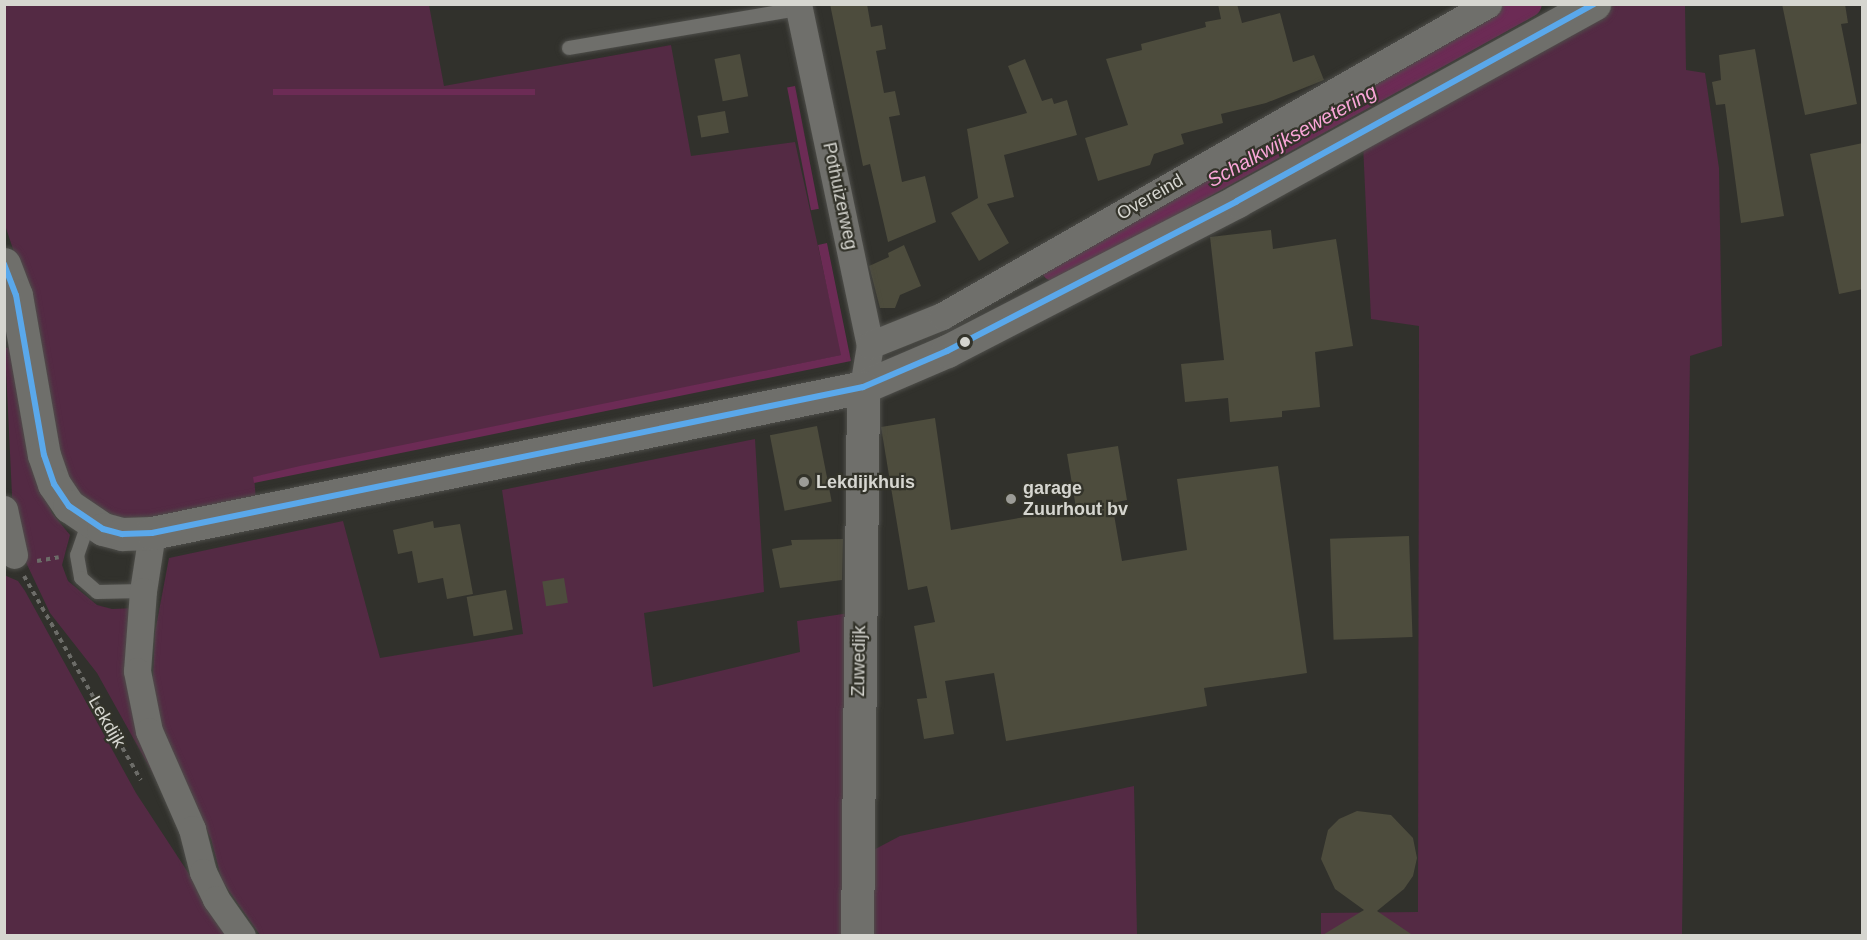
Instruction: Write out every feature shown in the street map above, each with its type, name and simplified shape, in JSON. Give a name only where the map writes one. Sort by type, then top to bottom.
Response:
[{"type":"street","name":"Overeind","points":[[870,345],[942,316],[1488,4]]},
{"type":"street","points":[[4,264],[10,306],[44,455],[54,484],[69,506],[89,521],[122,534],[152,533],[863,387],[946,351],[1237,201],[1594,4]]},
{"type":"street","name":"Pothuizerweg","points":[[798,7],[870,345],[863,387]]},
{"type":"street","name":"Zuwedijk","points":[[857,936],[863,387]]},
{"type":"street","points":[[4,509],[18,560]]},
{"type":"street","name":"Lekdijk","points":[[152,533],[142,591],[137,671],[149,731],[192,829],[207,881],[242,936]]},
{"type":"lane","points":[[569,48],[798,7]]},
{"type":"lane","points":[[89,521],[77,555],[81,578],[97,592],[142,591]]},
{"type":"path","points":[[18,560],[56,558]]},
{"type":"path","name":"Lekdijk","points":[[18,560],[146,789]]},
{"type":"shaded area","points":[[5,5],[429,5],[444,86],[671,45],[691,156],[795,142],[842,355],[254,477],[256,500],[139,521],[118,518],[81,497],[58,459],[39,327],[5,225]]},
{"type":"shaded area","points":[[1607,5],[1685,5],[1686,70],[1705,73],[1719,168],[1722,346],[1690,356],[1682,935],[1321,936],[1321,913],[1418,912],[1419,326],[1371,319],[1363,144]]},
{"type":"shaded area","points":[[795,86],[819,209],[811,210],[787,88]]},
{"type":"shaded area","points":[[273,89],[535,89],[535,95],[273,95]]},
{"type":"shaded area","points":[[827,243],[851,361],[254,483],[253,477],[300,466],[841,355],[818,245]]},
{"type":"shaded area","points":[[14,347],[35,472],[52,513],[70,535],[62,565],[68,581],[97,605],[112,609],[136,608],[171,806],[97,673],[50,613],[14,537],[5,348]]},
{"type":"shaded area","points":[[755,439],[764,592],[644,613],[653,687],[800,652],[797,621],[849,613],[849,935],[260,935],[222,881],[211,839],[169,748],[152,698],[155,632],[169,558],[343,521],[380,658],[523,634],[502,490]]},
{"type":"shaded area","points":[[4,575],[18,581],[25,591],[136,793],[229,935],[5,935]]},
{"type":"shaded area","points":[[1134,786],[1137,935],[866,935],[866,854],[900,836]]},
{"type":"building","points":[[830,4],[867,4],[871,27],[882,25],[886,49],[876,51],[884,93],[895,91],[900,115],[889,117],[902,182],[925,176],[936,222],[888,242],[870,164],[863,166]]},
{"type":"building","points":[[1218,4],[1237,4],[1242,23],[1280,13],[1293,62],[1314,55],[1324,80],[1266,103],[1221,114],[1223,123],[1181,134],[1184,144],[1154,154],[1150,165],[1098,181],[1085,138],[1128,125],[1106,59],[1142,50],[1141,44],[1206,27],[1205,22],[1221,19]]},
{"type":"building","points":[[1782,4],[1845,4],[1848,23],[1841,24],[1857,104],[1805,115]]},
{"type":"building","points":[[1755,49],[1784,216],[1741,223],[1725,104],[1716,105],[1712,82],[1721,80],[1719,55]]},
{"type":"building","points":[[740,54],[748,96],[723,101],[714,59]]},
{"type":"building","points":[[1025,59],[1042,101],[1052,98],[1054,104],[1067,100],[1077,135],[1004,155],[1014,197],[987,204],[1009,243],[979,261],[951,213],[978,198],[967,129],[1027,113],[1008,66]]},
{"type":"building","points":[[725,111],[729,133],[701,138],[697,116]]},
{"type":"building","points":[[1863,143],[1863,289],[1839,294],[1810,154]]},
{"type":"building","points":[[1271,230],[1273,249],[1336,239],[1353,346],[1315,352],[1320,407],[1282,411],[1282,417],[1230,422],[1228,398],[1185,402],[1181,364],[1224,360],[1210,237]]},
{"type":"building","points":[[904,245],[921,286],[900,295],[895,308],[880,308],[869,266],[889,257],[888,253]]},
{"type":"building","points":[[935,418],[951,530],[1076,508],[1067,454],[1118,446],[1127,500],[1112,503],[1122,561],[1187,550],[1177,479],[1278,466],[1307,673],[1204,688],[1207,706],[1006,741],[994,673],[945,681],[954,734],[924,739],[917,699],[927,698],[914,626],[935,622],[927,586],[908,590],[881,427]]},
{"type":"building","name":"Lekdijkhuis","points":[[817,426],[832,502],[785,511],[770,435]]},
{"type":"building","points":[[433,521],[434,528],[460,524],[473,594],[447,599],[443,578],[418,583],[412,551],[398,554],[393,530]]},
{"type":"building","points":[[1409,536],[1413,637],[1334,640],[1330,539]]},
{"type":"building","points":[[843,539],[842,580],[780,588],[772,549],[792,545],[791,540]]},
{"type":"building","points":[[564,578],[568,603],[546,606],[542,581]]},
{"type":"building","points":[[506,590],[513,629],[474,636],[467,597]]},
{"type":"building","points":[[1357,811],[1391,815],[1413,838],[1417,858],[1413,876],[1404,889],[1377,911],[1414,936],[1321,936],[1364,910],[1335,889],[1321,859],[1328,830],[1339,819]]},
{"type":"waterway","name":"Schalkwijksewetering","points":[[1054,268],[1529,4]]},
{"type":"transit line","points":[[4,264],[16,295],[44,455],[54,484],[69,506],[103,529],[122,534],[152,533],[863,387],[947,351],[1237,201],[1594,4]]},
{"type":"place","name":"Lekdijkhuis","points":[[804,482]]},
{"type":"place","name":"garage Zuurhout bv","points":[[1011,499]]}]
